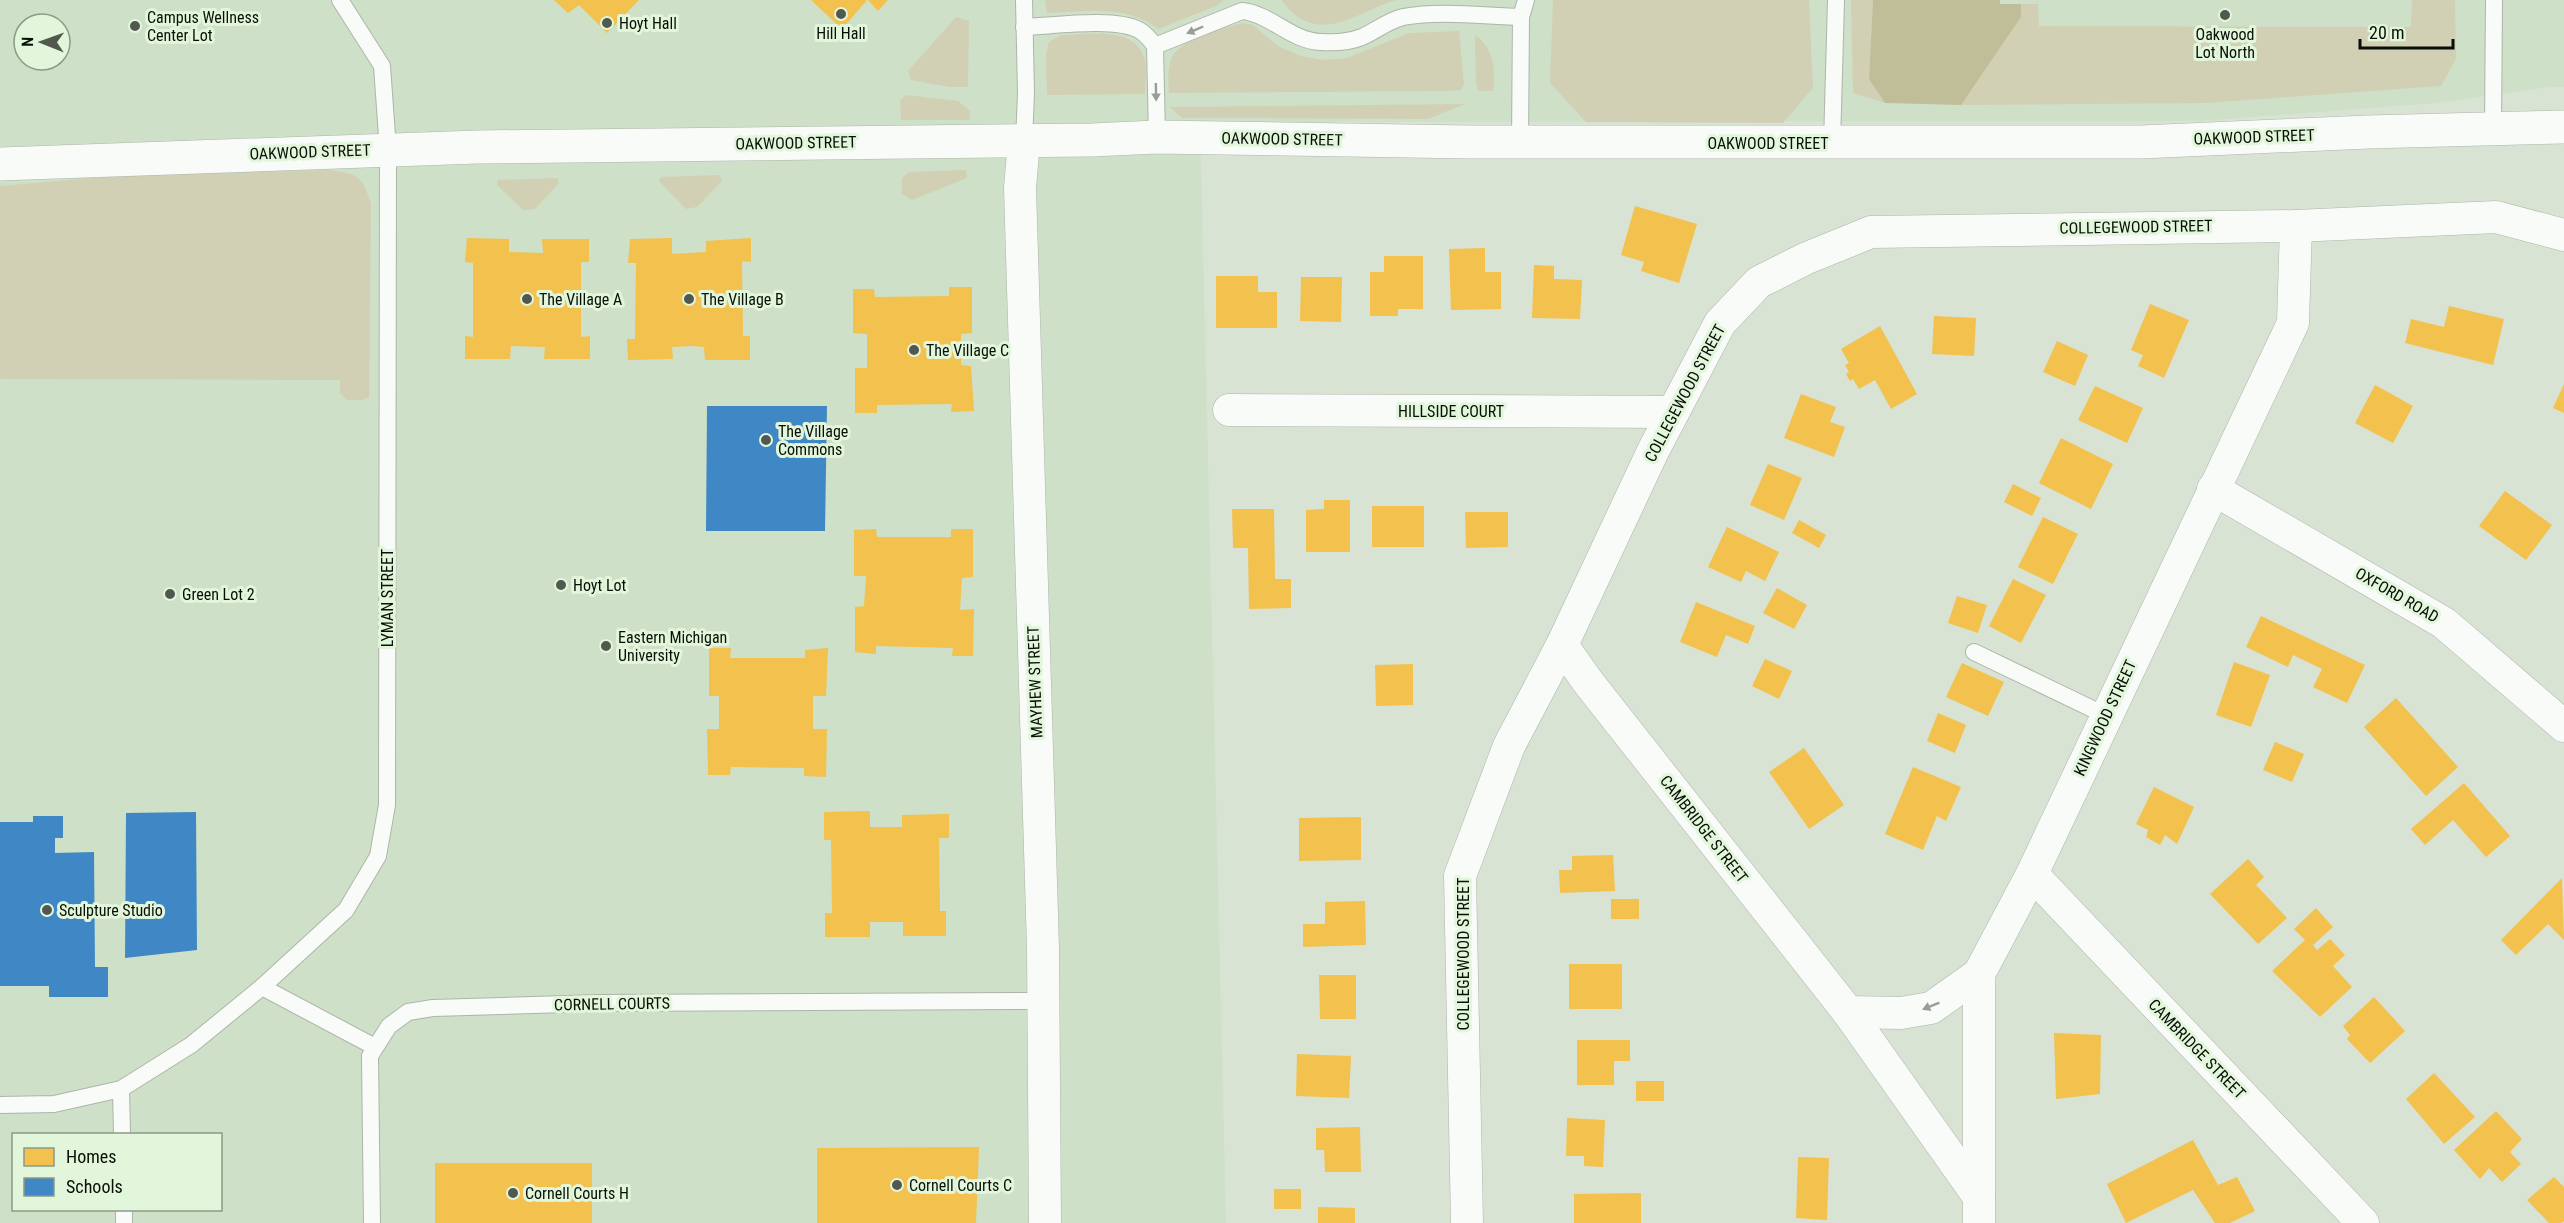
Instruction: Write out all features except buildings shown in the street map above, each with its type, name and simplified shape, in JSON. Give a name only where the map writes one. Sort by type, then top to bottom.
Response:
[{"type":"street","name":"OAKWOOD STREET","points":[[0,164],[388,150],[1157,137],[1832,144],[2141,142],[2564,127]]},
{"type":"street","name":"MAYHEW STREET","points":[[1023,141],[1020,188],[1042,924],[1045,1223]]},
{"type":"street","name":"COLLEGEWOOD STREET","points":[[1467,1223],[1460,876],[1509,746],[1562,645],[1673,412],[1720,323],[1759,282],[1807,258],[1871,232],[2296,226],[2496,217],[2564,235]]},
{"type":"street","name":"KINGWOOD STREET","points":[[1979,1210],[1979,974],[2032,874],[2105,715],[2293,323],[2296,226]]},
{"type":"street","name":"HILLSIDE COURT","points":[[1229,410],[1673,412]]},
{"type":"street","name":"OXFORD ROAD","points":[[2213,489],[2444,623],[2564,726]]},
{"type":"street","name":"CAMBRIDGE STREET","points":[[1562,645],[1588,682],[1848,1012],[1979,1210]]},
{"type":"street","name":"CAMBRIDGE STREET","points":[[2032,874],[2363,1223]]},
{"type":"street","points":[[1848,1012],[1901,1013],[1931,1008],[1979,974]]},
{"type":"lane","name":"LYMAN STREET","points":[[0,1105],[54,1104],[121,1089],[191,1045],[262,987],[346,910],[378,856],[387,805],[388,150],[382,66],[340,0]]},
{"type":"lane","points":[[1023,141],[1026,93],[1024,0]]},
{"type":"lane","points":[[1520,142],[1521,18],[1526,0]]},
{"type":"lane","points":[[1832,144],[1836,0]]},
{"type":"lane","points":[[2493,128],[2494,0]]},
{"type":"lane","points":[[1155,46],[1242,11],[1252,12],[1274,21],[1290,34],[1304,39],[1334,42],[1363,36],[1388,22],[1417,15],[1521,18]]},
{"type":"lane","points":[[1024,27],[1119,24],[1148,36],[1155,46],[1157,137]]},
{"type":"lane","points":[[1974,652],[2105,715]]},
{"type":"lane","points":[[262,987],[375,1047]]},
{"type":"lane","name":"CORNELL COURTS","points":[[372,1223],[370,1056],[390,1026],[408,1012],[434,1008],[600,1003],[1042,1001]]},
{"type":"lane","points":[[121,1089],[122,1133]]},
{"type":"shaded area","name":"Eastern Michigan University","points":[[0,0],[2564,0],[2564,87],[2436,103],[2201,121],[1200,122],[1226,1223],[0,1223]]},
{"type":"shaded area","points":[[1045,0],[1224,0],[1216,6],[1158,29],[1146,21],[1119,13],[1091,11],[1047,13]]},
{"type":"shaded area","points":[[1281,0],[1397,0],[1348,20],[1323,25],[1310,23],[1298,17]]},
{"type":"shaded area","points":[[1553,0],[1809,0],[1813,88],[1783,123],[1586,122],[1550,83]]},
{"type":"shaded area","points":[[1851,0],[1873,0],[1869,79],[1885,103],[1853,93]]},
{"type":"shaded area","points":[[1873,0],[2000,0],[2000,4],[2021,4],[2021,17],[1961,105],[1885,103],[1869,79]]},
{"type":"shaded area","points":[[2412,0],[2455,0],[2456,59],[2441,86],[2207,103],[1961,105],[2021,17],[2021,4],[2038,4],[2039,26],[2411,27]]},
{"type":"shaded area","points":[[956,17],[969,21],[968,87],[949,87],[911,80],[908,71]]},
{"type":"shaded area","points":[[1243,23],[1253,25],[1278,46],[1301,56],[1324,60],[1347,58],[1409,33],[1459,31],[1464,84],[1461,90],[1450,91],[1169,93],[1170,64],[1178,49],[1205,35]]},
{"type":"shaded area","points":[[1109,34],[1130,40],[1144,57],[1145,94],[1047,95],[1046,55],[1049,42],[1061,35]]},
{"type":"shaded area","points":[[1475,35],[1490,53],[1494,67],[1493,91],[1479,91],[1476,85]]},
{"type":"shaded area","points":[[906,95],[958,101],[970,111],[969,120],[901,120],[900,101]]},
{"type":"shaded area","points":[[1465,104],[1428,119],[1182,118],[1170,107]]},
{"type":"shaded area","points":[[329,170],[347,173],[358,178],[365,187],[371,204],[369,397],[363,400],[347,400],[340,393],[340,380],[0,379],[0,186],[112,176]]},
{"type":"shaded area","points":[[966,170],[967,178],[912,200],[902,194],[902,178],[909,172]]},
{"type":"shaded area","points":[[719,175],[722,181],[697,207],[686,209],[659,181],[661,177]]},
{"type":"shaded area","points":[[557,178],[559,183],[535,209],[523,210],[497,185],[498,180]]},
{"type":"place","name":"Hill Hall","points":[[841,14]]},
{"type":"place","name":"Oakwood Lot North","points":[[2225,15]]},
{"type":"place","name":"Hoyt Hall","points":[[607,23]]},
{"type":"place","name":"Campus Wellness Center Lot","points":[[135,26]]},
{"type":"place","name":"The Village A","points":[[527,299]]},
{"type":"place","name":"The Village B","points":[[689,299]]},
{"type":"place","name":"The Village C","points":[[914,350]]},
{"type":"place","name":"The Village Commons","points":[[766,440]]},
{"type":"place","name":"Hoyt Lot","points":[[561,585]]},
{"type":"place","name":"Green Lot 2","points":[[170,594]]},
{"type":"place","name":"Eastern Michigan University","points":[[606,646]]},
{"type":"place","name":"Sculpture Studio","points":[[47,910]]},
{"type":"place","name":"Cornell Courts C","points":[[897,1185]]},
{"type":"place","name":"Cornell Courts H","points":[[513,1193]]}]
